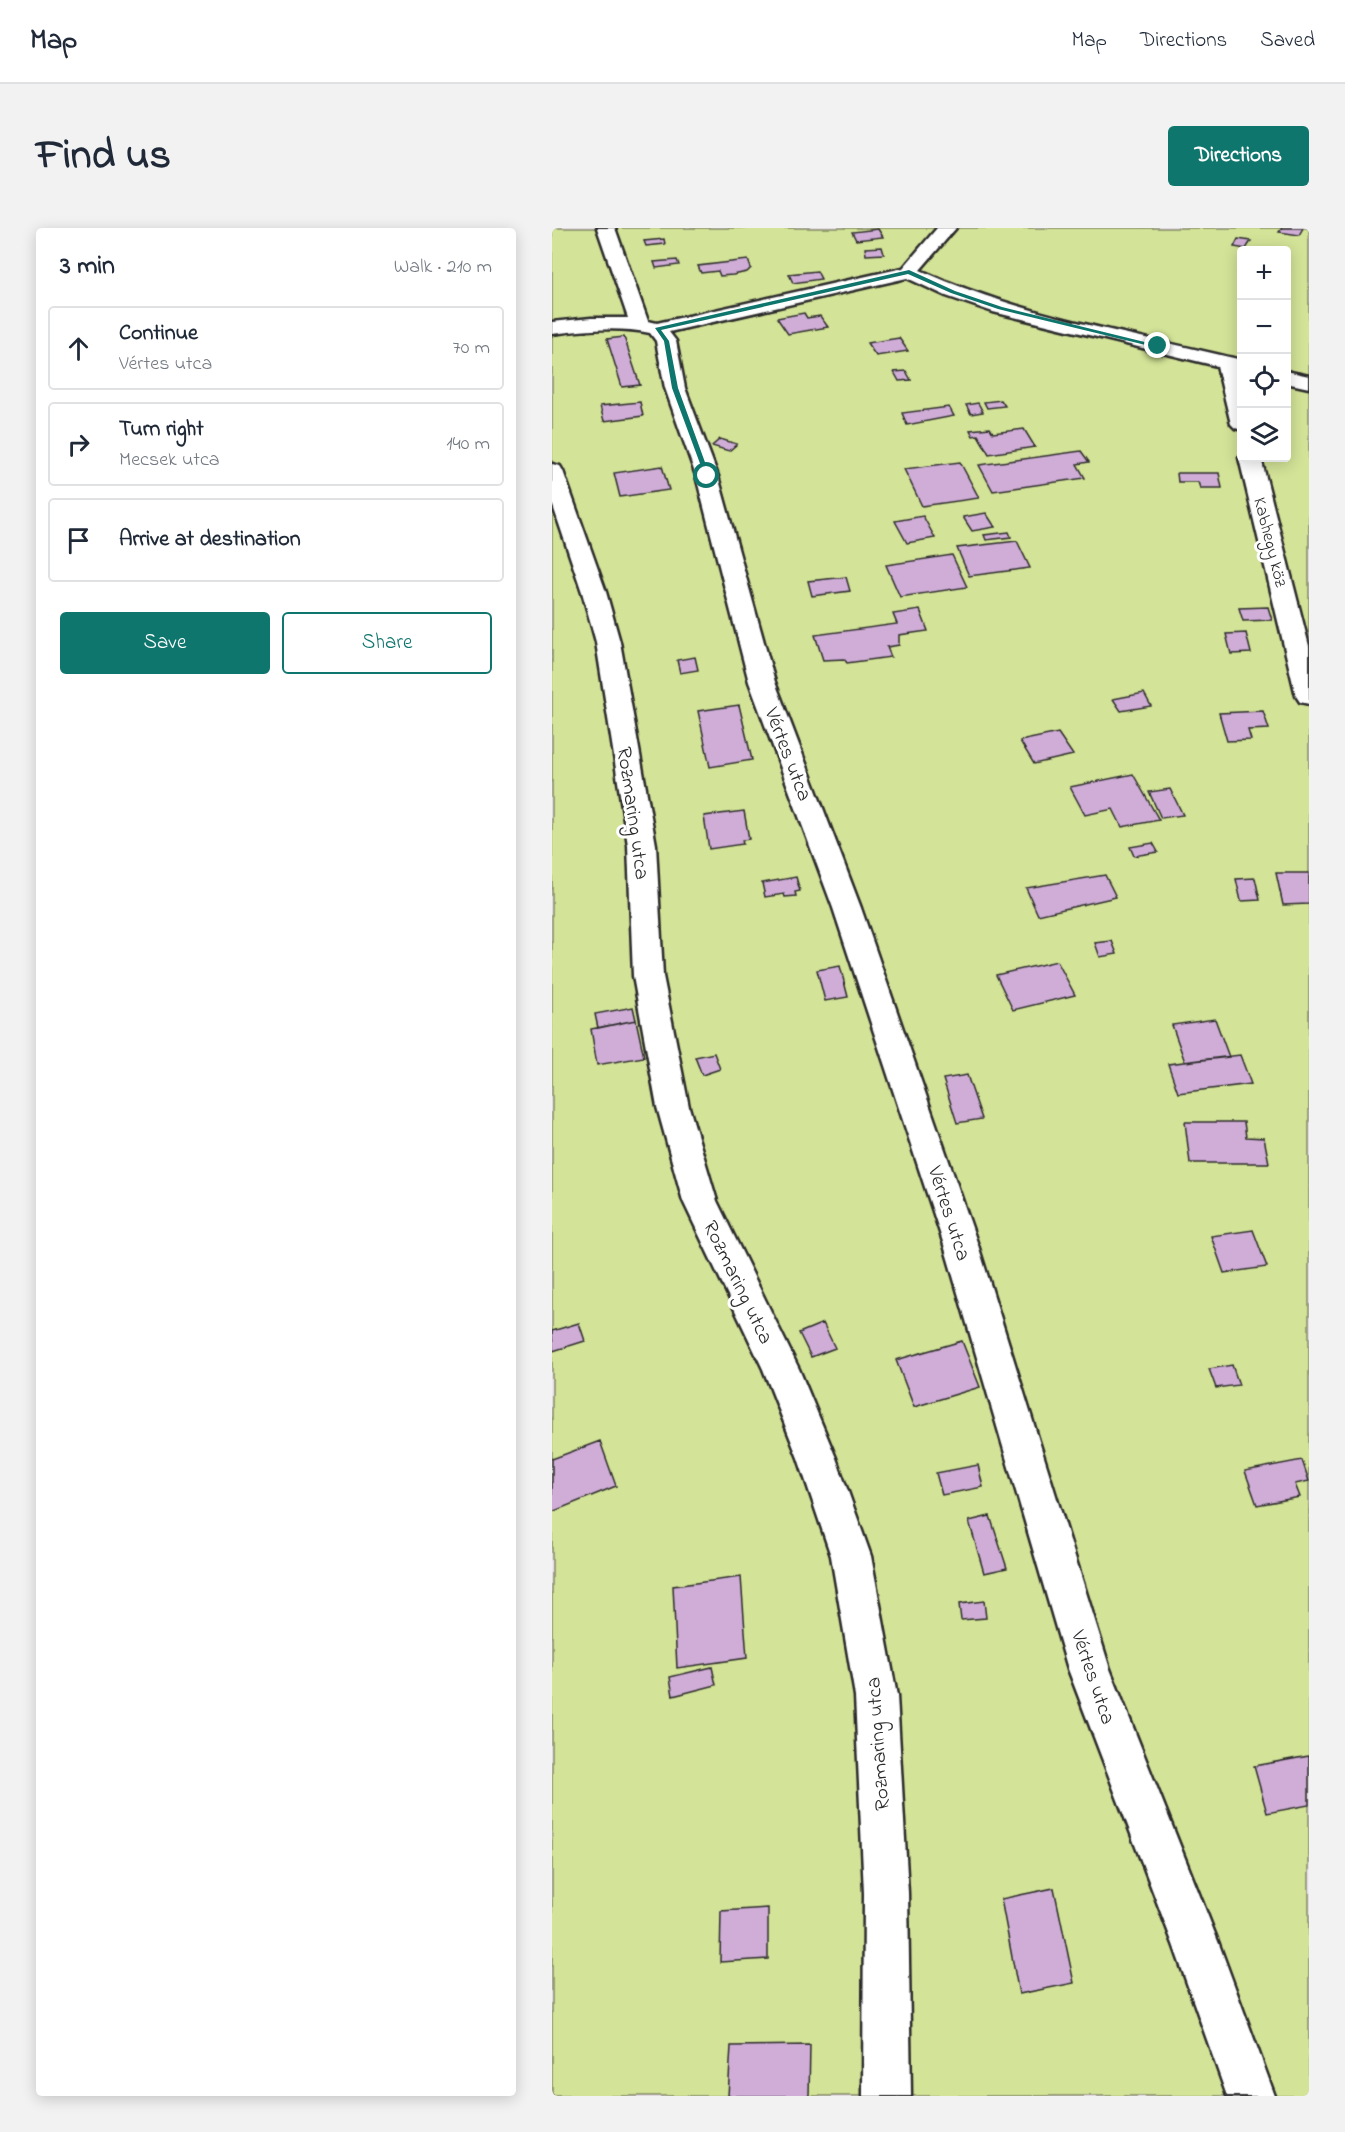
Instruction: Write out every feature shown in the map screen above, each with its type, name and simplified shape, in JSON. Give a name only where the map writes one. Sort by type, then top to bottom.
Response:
[{"type":"street","name":"Vértes utca","points":[[606,228],[649,327],[666,341],[675,388],[707,476],[762,682],[847,908],[961,1245],[1089,1670],[1196,1944],[1251,2096]]},
{"type":"street","points":[[909,272],[947,228]]},
{"type":"street","points":[[552,328],[649,327],[909,272],[953,292],[1000,308],[1234,365],[1240,408]]},
{"type":"street","points":[[1291,378],[1309,382]]},
{"type":"street","name":"Kabhegy köz","points":[[1251,462],[1309,696]]},
{"type":"street","name":"Rozmaring utca","points":[[552,471],[594,592],[608,642],[642,845],[648,976],[673,1107],[700,1201],[781,1369],[851,1556],[876,1696],[886,1893],[887,2096]]},
{"type":"green space","points":[[552,228],[1309,228],[1309,2096],[552,2096]]},
{"type":"building","points":[[1282,228],[1303,228],[1299,235],[1279,232]]},
{"type":"building","points":[[878,229],[883,237],[856,240],[852,232]]},
{"type":"building","points":[[664,239],[665,244],[646,246],[644,241]]},
{"type":"building","points":[[1238,239],[1251,241],[1248,246],[1234,247]]},
{"type":"building","points":[[882,247],[884,254],[866,255],[865,248]]},
{"type":"building","points":[[677,260],[679,265],[656,268],[654,262]]},
{"type":"building","points":[[748,260],[751,268],[747,272],[733,275],[720,276],[718,271],[701,273],[698,266]]},
{"type":"building","points":[[817,271],[821,279],[793,283],[789,274]]},
{"type":"building","points":[[804,313],[807,318],[820,316],[828,327],[788,334],[777,318]]},
{"type":"building","points":[[624,337],[640,385],[622,387],[607,339]]},
{"type":"building","points":[[899,338],[908,351],[876,356],[867,343]]},
{"type":"building","points":[[906,371],[911,380],[899,381],[894,372]]},
{"type":"building","points":[[1001,400],[1005,406],[987,408],[984,402]]},
{"type":"building","points":[[640,402],[643,416],[604,421],[600,406]]},
{"type":"building","points":[[978,403],[983,412],[971,414],[966,405]]},
{"type":"building","points":[[949,407],[954,416],[907,425],[902,413]]},
{"type":"building","points":[[990,428],[993,433],[1024,429],[1035,447],[989,454],[978,435],[973,436],[970,430]]},
{"type":"building","points":[[720,439],[737,444],[729,451],[712,446]]},
{"type":"building","points":[[1081,451],[1089,462],[1077,464],[1085,478],[993,491],[979,465]]},
{"type":"building","points":[[960,462],[979,498],[922,506],[904,469]]},
{"type":"building","points":[[662,466],[669,490],[620,497],[614,473]]},
{"type":"building","points":[[1177,473],[1219,473],[1222,488],[1200,488],[1198,482],[1178,482]]},
{"type":"building","points":[[986,513],[995,527],[972,531],[963,517]]},
{"type":"building","points":[[923,516],[935,538],[907,543],[895,521]]},
{"type":"building","points":[[1009,532],[1011,537],[986,540],[984,535]]},
{"type":"building","points":[[1017,541],[1030,568],[969,576],[957,548]]},
{"type":"building","points":[[952,555],[967,587],[900,597],[886,565]]},
{"type":"building","points":[[846,577],[850,591],[812,596],[808,581]]},
{"type":"building","points":[[1268,607],[1272,620],[1243,621],[1239,608]]},
{"type":"building","points":[[920,610],[928,631],[899,635],[899,645],[887,647],[891,657],[847,663],[844,659],[823,660],[815,635],[897,624],[893,614]]},
{"type":"building","points":[[1246,633],[1251,653],[1231,654],[1226,634]]},
{"type":"building","points":[[695,657],[698,670],[680,673],[677,660]]},
{"type":"building","points":[[1144,693],[1151,706],[1121,711],[1113,699]]},
{"type":"building","points":[[739,705],[752,760],[710,767],[698,711]]},
{"type":"building","points":[[1263,711],[1269,729],[1248,730],[1251,740],[1227,741],[1219,713]]},
{"type":"building","points":[[1058,733],[1073,755],[1034,764],[1020,741]]},
{"type":"building","points":[[1133,774],[1159,820],[1122,827],[1113,809],[1085,815],[1070,787]]},
{"type":"building","points":[[1170,789],[1183,815],[1161,818],[1149,792]]},
{"type":"building","points":[[744,811],[749,839],[742,840],[743,844],[709,849],[704,816]]},
{"type":"building","points":[[1153,843],[1158,852],[1134,856],[1130,847]]},
{"type":"building","points":[[1276,873],[1309,873],[1309,904],[1283,905]]},
{"type":"building","points":[[1105,875],[1116,897],[1038,915],[1026,888]]},
{"type":"building","points":[[796,877],[800,891],[795,892],[796,896],[785,897],[784,894],[765,897],[762,883]]},
{"type":"building","points":[[1255,878],[1260,900],[1241,901],[1236,879]]},
{"type":"building","points":[[1112,941],[1117,954],[1100,957],[1095,943]]},
{"type":"building","points":[[1057,961],[1075,995],[1013,1010],[996,975]]},
{"type":"building","points":[[840,966],[848,997],[825,1001],[817,970]]},
{"type":"building","points":[[633,1007],[636,1020],[598,1028],[595,1014]]},
{"type":"building","points":[[1215,1019],[1229,1057],[1185,1062],[1172,1025]]},
{"type":"building","points":[[636,1020],[644,1057],[597,1065],[591,1029]]},
{"type":"building","points":[[714,1053],[720,1069],[702,1075],[695,1057]]},
{"type":"building","points":[[1240,1055],[1251,1084],[1178,1093],[1168,1064]]},
{"type":"building","points":[[967,1075],[982,1119],[957,1123],[943,1079]]},
{"type":"building","points":[[1185,1122],[1244,1122],[1246,1137],[1264,1138],[1269,1163],[1190,1163]]},
{"type":"building","points":[[1253,1230],[1267,1267],[1224,1273],[1211,1236]]},
{"type":"building","points":[[579,1323],[585,1341],[553,1351],[552,1331]]},
{"type":"building","points":[[823,1323],[835,1348],[811,1357],[799,1333]]},
{"type":"building","points":[[962,1341],[980,1387],[914,1407],[896,1360]]},
{"type":"building","points":[[1232,1365],[1239,1385],[1216,1388],[1209,1369]]},
{"type":"building","points":[[600,1441],[616,1486],[552,1512],[552,1459]]},
{"type":"building","points":[[1302,1460],[1309,1481],[1295,1484],[1300,1497],[1257,1505],[1245,1471]]},
{"type":"building","points":[[978,1465],[983,1487],[942,1495],[936,1473]]},
{"type":"building","points":[[990,1516],[1007,1568],[984,1573],[969,1521]]},
{"type":"building","points":[[741,1577],[747,1658],[677,1668],[673,1586]]},
{"type":"building","points":[[984,1601],[986,1618],[961,1620],[959,1604]]},
{"type":"building","points":[[712,1667],[716,1685],[673,1696],[670,1677]]},
{"type":"building","points":[[1309,1756],[1309,1805],[1267,1813],[1254,1766]]},
{"type":"building","points":[[1054,1888],[1074,1983],[1019,1994],[1001,1899]]},
{"type":"building","points":[[768,1908],[768,1959],[720,1962],[721,1911]]},
{"type":"building","points":[[810,2045],[809,2096],[728,2096],[731,2046]]},
{"type":"route","points":[[707,476],[675,388],[666,341],[657,329],[909,272],[953,292],[1000,308],[1158,346]]}]
